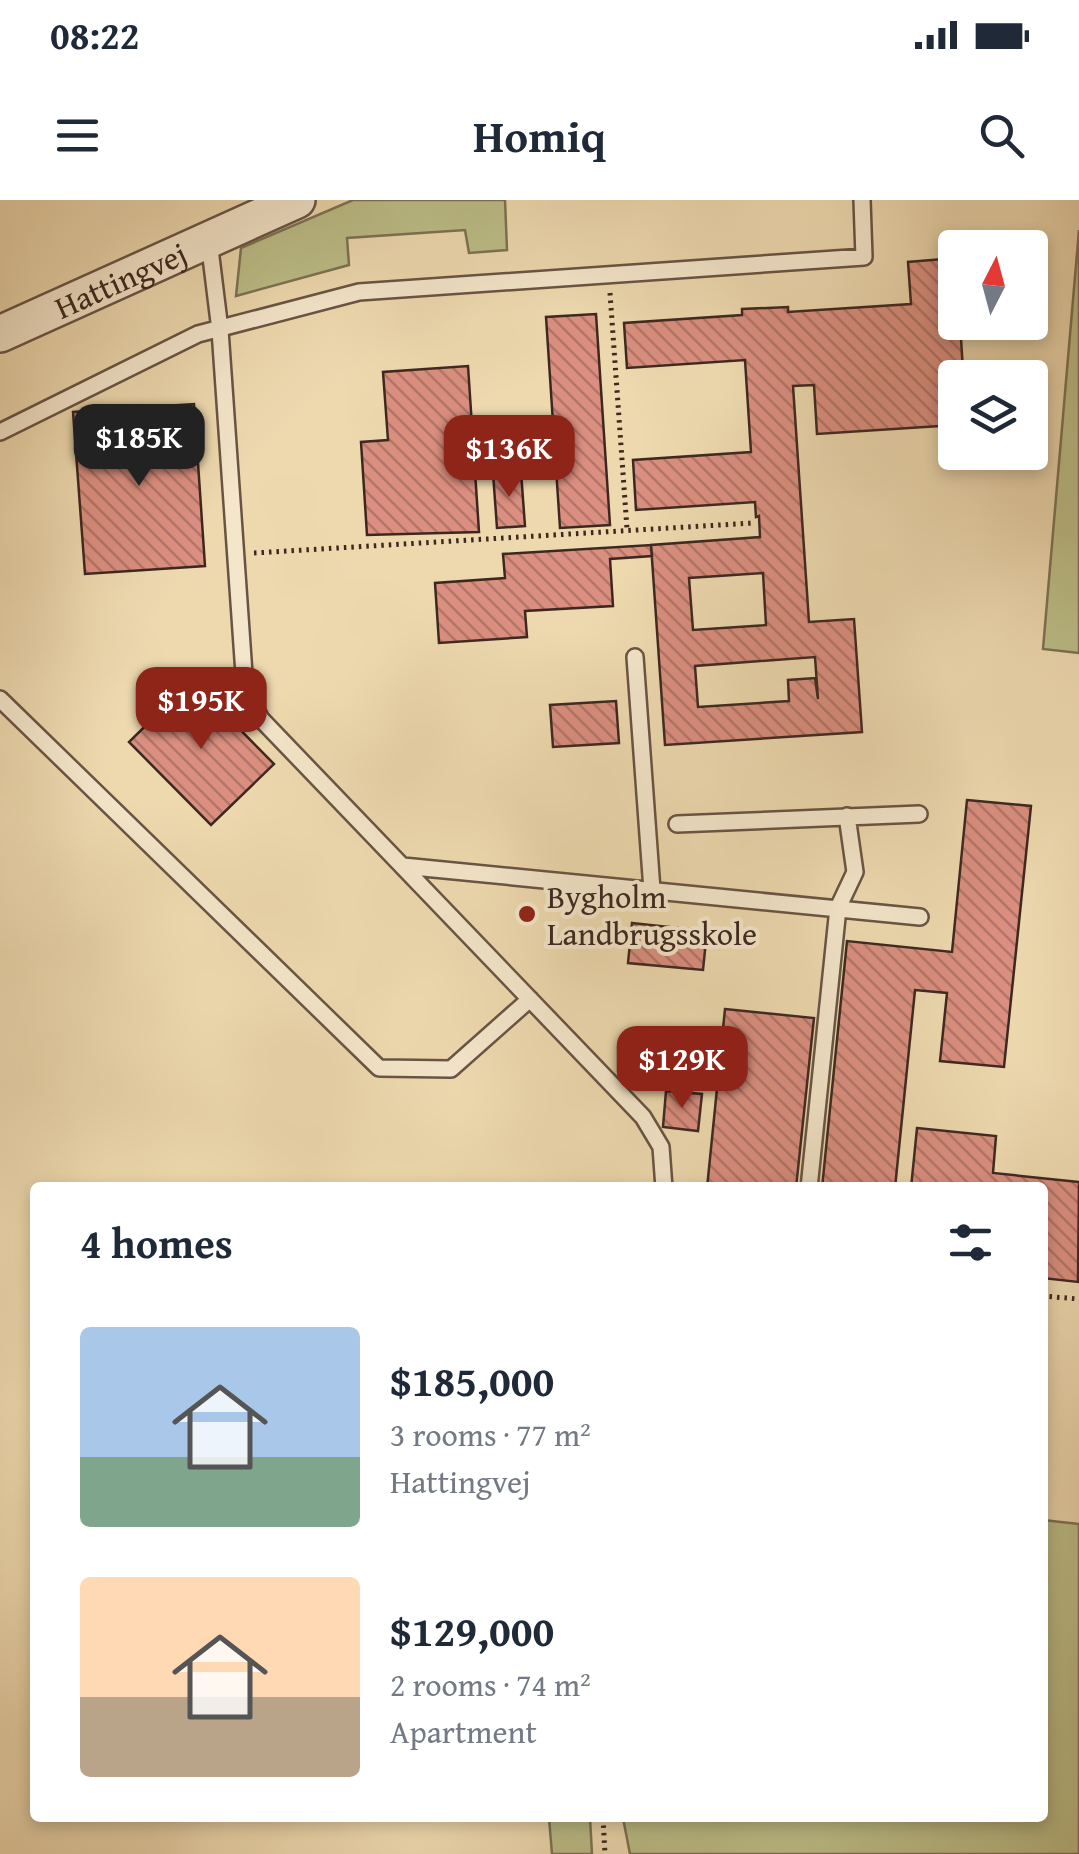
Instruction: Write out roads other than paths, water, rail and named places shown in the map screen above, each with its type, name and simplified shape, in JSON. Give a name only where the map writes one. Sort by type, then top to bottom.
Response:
[{"type":"street","name":"Hattingvej","points":[[0,334],[298,200]]},
{"type":"lane","points":[[0,432],[198,334],[359,292],[864,257],[862,200]]},
{"type":"lane","points":[[208,240],[220,330],[245,688],[261,719],[644,1117],[661,1148],[664,1182]]},
{"type":"lane","points":[[635,657],[652,890]]},
{"type":"lane","points":[[0,699],[379,1068],[450,1069],[530,999]]},
{"type":"lane","points":[[677,824],[919,814]]},
{"type":"lane","points":[[810,1182],[838,908],[855,872],[847,816]]},
{"type":"lane","points":[[403,866],[920,916]]},
{"type":"place","name":"Bygholm Landbrugsskole","points":[[527,914]]}]
